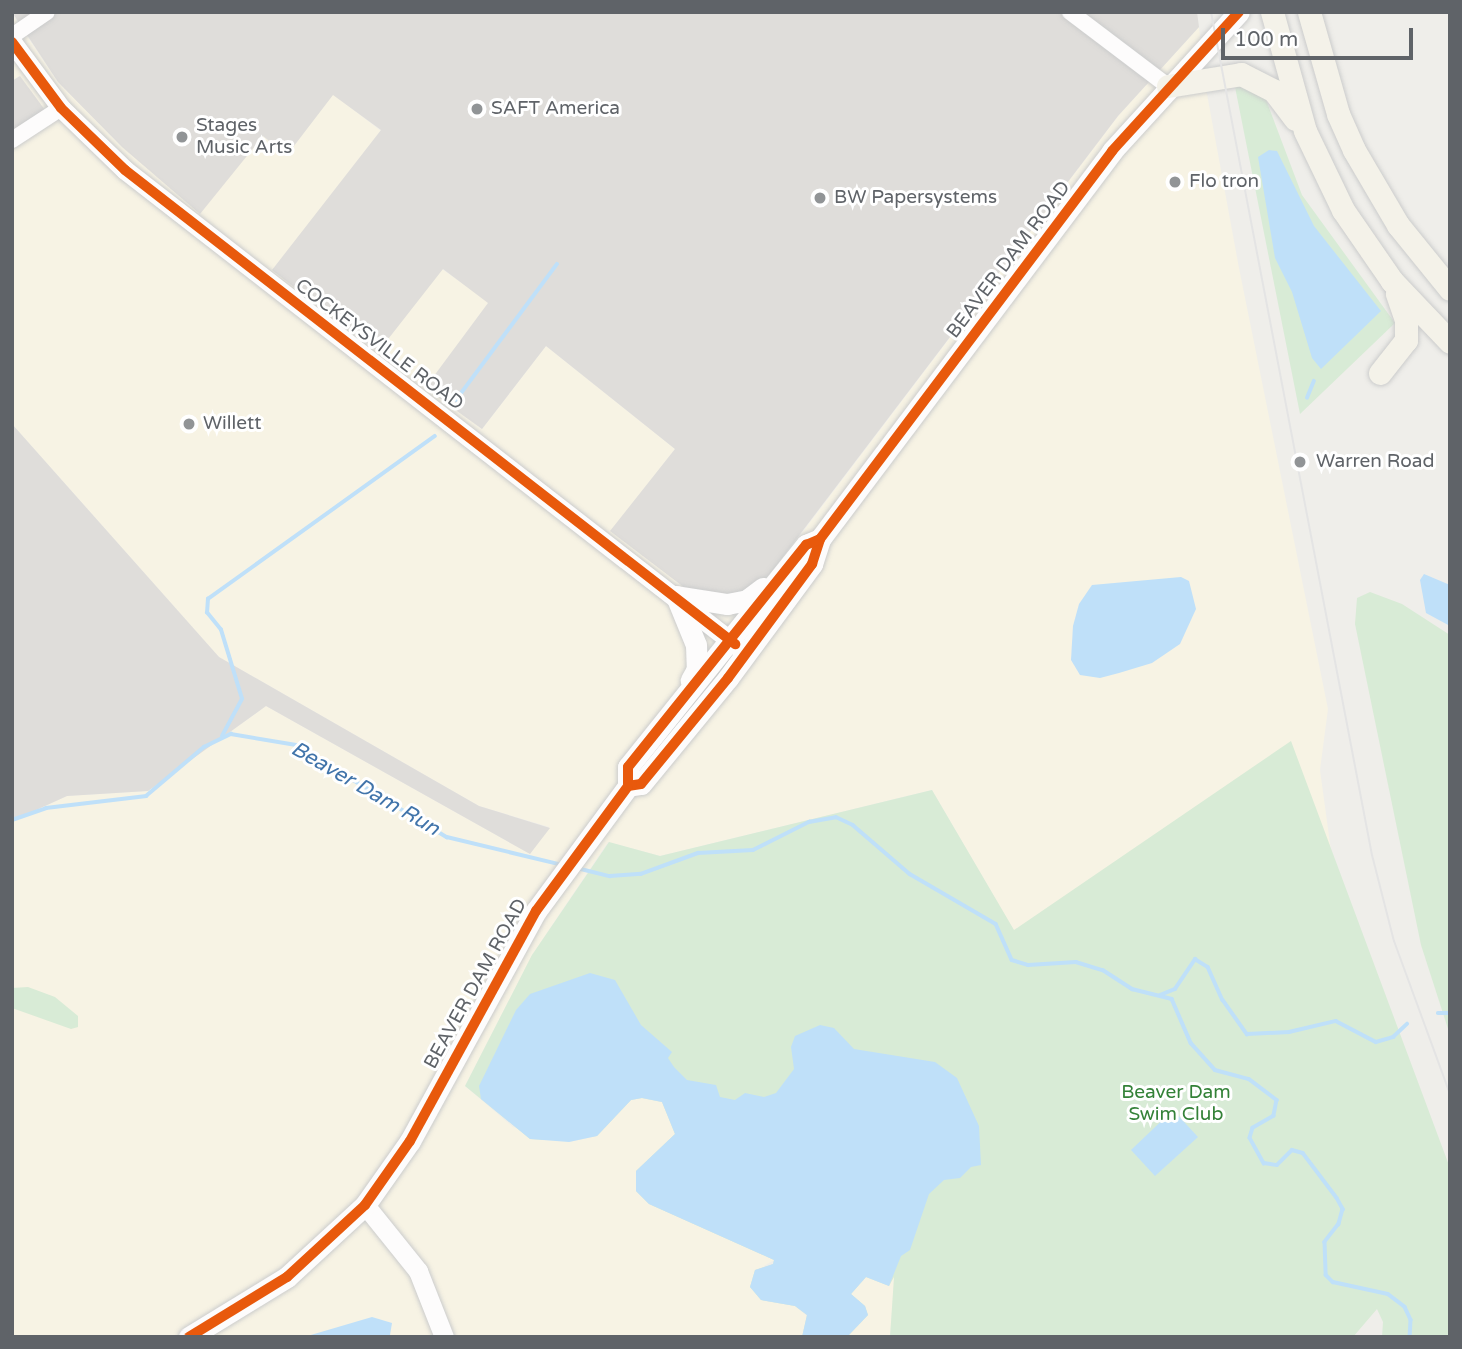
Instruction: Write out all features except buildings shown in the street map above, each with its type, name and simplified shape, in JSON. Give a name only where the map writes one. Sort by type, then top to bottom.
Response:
[{"type":"main road","name":"BEAVER DAM ROAD","points":[[628,786],[641,784],[746,653],[812,564],[820,539],[1098,170],[1167,86],[1239,12]]},
{"type":"main road","points":[[1272,12],[1305,131],[1343,210],[1392,281],[1450,342]]},
{"type":"main road","points":[[1309,12],[1338,114],[1354,150],[1398,225],[1447,287]]},
{"type":"main road","points":[[1167,86],[1241,74],[1274,91],[1305,131]]},
{"type":"main road","points":[[1380,373],[1406,340],[1406,320],[1392,281]]},
{"type":"main road","name":"BEAVER DAM ROAD","points":[[188,1337],[287,1277],[365,1205],[410,1140],[551,888],[628,786],[628,767],[806,545],[820,539]]},
{"type":"main road","points":[[676,597],[735,603],[782,575]]},
{"type":"main road","points":[[676,597],[693,633],[697,657],[697,669],[678,703]]},
{"type":"street","points":[[12,36],[47,12]]},
{"type":"street","points":[[1070,12],[1167,86]]},
{"type":"street","name":"COCKEYSVILLE ROAD","points":[[12,43],[61,108],[125,170],[746,653]]},
{"type":"street","points":[[12,140],[61,108]]},
{"type":"street","points":[[365,1205],[418,1271],[443,1337]]},
{"type":"shaded area","points":[[12,12],[1197,12],[1199,27],[1118,116],[769,575],[750,591],[727,599],[685,588],[610,531],[675,449],[546,346],[482,429],[425,388],[488,303],[443,269],[378,352],[272,270],[381,130],[333,95],[287,155],[263,136],[200,214],[122,147],[58,82]]},
{"type":"shaded area","points":[[12,14],[58,82],[122,147],[263,136],[287,155],[333,94],[381,131],[273,270],[378,351],[442,269],[489,302],[426,388],[482,429],[546,346],[675,449],[611,531],[770,575],[1118,116],[1199,27],[1207,94],[1239,268],[1328,709],[1320,770],[1332,858],[1291,742],[1014,931],[932,790],[660,856],[608,842],[532,955],[465,1086],[513,1127],[569,1142],[597,1136],[631,1100],[642,1098],[662,1102],[676,1134],[637,1171],[636,1191],[649,1204],[774,1260],[764,1266],[761,1300],[795,1306],[807,1316],[802,1337],[12,1337],[12,821],[67,796],[148,791],[266,706],[530,854],[549,827],[479,806],[219,657],[12,424],[12,146],[19,76],[12,81]]},
{"type":"shaded area","points":[[20,76],[53,121],[12,146],[12,81]]},
{"type":"shaded area","points":[[12,424],[219,657],[479,806],[550,828],[530,854],[266,706],[148,791],[67,796],[12,821]]},
{"type":"shaded area","points":[[895,1274],[890,1337],[847,1337],[868,1315],[865,1306],[851,1294],[866,1277]]},
{"type":"green space","points":[[1247,84],[1265,97],[1302,195],[1395,323],[1300,414],[1235,87]]},
{"type":"green space","points":[[1370,592],[1402,604],[1450,635],[1450,1035],[1421,945],[1355,624],[1357,598]]},
{"type":"green space","name":"Beaver Dam Swim Club","points":[[1291,741],[1450,1168],[1450,1337],[1382,1337],[1383,1322],[1377,1309],[1353,1337],[890,1337],[894,1277],[889,1286],[866,1277],[851,1294],[865,1306],[868,1315],[847,1337],[802,1337],[807,1315],[795,1306],[761,1300],[750,1287],[755,1270],[773,1264],[774,1260],[649,1204],[636,1191],[636,1171],[675,1134],[662,1102],[642,1098],[631,1100],[597,1136],[530,1139],[465,1086],[532,955],[609,842],[660,856],[932,790],[1014,930]]},
{"type":"green space","points":[[28,987],[55,997],[78,1016],[78,1027],[71,1029],[12,1008],[12,988]]},
{"type":"water","points":[[1269,150],[1277,151],[1314,226],[1381,311],[1321,369],[1312,358],[1292,292],[1275,258],[1258,157]]},
{"type":"water","points":[[1424,574],[1450,585],[1450,626],[1426,613],[1420,580]]},
{"type":"water","points":[[1181,577],[1189,581],[1196,609],[1180,644],[1152,663],[1100,678],[1080,675],[1071,660],[1073,626],[1079,604],[1092,585]]},
{"type":"water","points":[[590,973],[615,980],[641,1025],[672,1052],[668,1058],[674,1067],[687,1080],[716,1085],[720,1097],[735,1100],[745,1093],[764,1097],[776,1093],[794,1069],[791,1047],[795,1036],[820,1025],[834,1028],[854,1049],[935,1062],[957,1078],[979,1126],[981,1165],[971,1167],[960,1178],[944,1180],[929,1194],[910,1250],[901,1256],[889,1286],[866,1277],[851,1294],[865,1306],[868,1315],[847,1337],[802,1337],[807,1315],[795,1306],[761,1300],[750,1287],[755,1270],[773,1264],[774,1260],[649,1204],[636,1191],[636,1171],[675,1134],[662,1102],[642,1098],[631,1100],[597,1136],[569,1142],[530,1139],[481,1099],[479,1086],[516,1010],[530,994]]},
{"type":"water","points":[[1173,1110],[1198,1137],[1155,1176],[1131,1150]]},
{"type":"water","points":[[372,1317],[392,1323],[390,1335],[304,1337]]},
{"type":"waterway","points":[[456,400],[557,264]]},
{"type":"waterway","points":[[1307,398],[1314,381]]},
{"type":"waterway","points":[[222,736],[242,699],[221,630],[207,613],[208,599],[435,436]]},
{"type":"waterway","name":"Beaver Dam Run","points":[[12,820],[46,808],[146,796],[204,747],[231,734],[296,745],[447,837],[559,864]]},
{"type":"waterway","name":"Beaver Dam Run","points":[[577,868],[610,876],[641,874],[698,853],[753,850],[809,822],[836,817],[853,825],[910,874],[996,924],[1012,960],[1028,965],[1076,962],[1103,970],[1132,989],[1172,999],[1191,1043],[1215,1070],[1249,1079],[1277,1100],[1274,1116],[1253,1128],[1250,1138],[1264,1163],[1277,1165],[1292,1150],[1303,1153],[1337,1198],[1343,1209],[1339,1224],[1325,1242],[1326,1275],[1333,1282],[1388,1294],[1405,1307],[1411,1320],[1410,1337]]},
{"type":"waterway","points":[[1160,995],[1175,989],[1195,959],[1208,967],[1223,1000],[1247,1034],[1289,1032],[1336,1021],[1376,1042],[1393,1037],[1407,1024]]},
{"type":"waterway","points":[[1438,1013],[1450,1013]]},
{"type":"tram line","points":[[1211,12],[1372,855],[1394,941],[1450,1094]]},
{"type":"cycle path","points":[[628,786],[641,784],[728,678],[812,564],[820,539],[1112,151],[1239,12]]},
{"type":"cycle path","points":[[12,42],[61,108],[125,170],[735,644]]},
{"type":"cycle path","points":[[189,1337],[287,1277],[365,1205],[410,1141],[536,911],[628,786],[628,767],[806,545],[820,539]]},
{"type":"place","name":"SAFT America","points":[[477,109]]},
{"type":"place","name":"Stages Music Arts","points":[[182,137]]},
{"type":"place","name":"Flo tron","points":[[1175,182]]},
{"type":"place","name":"BW Papersystems","points":[[820,198]]},
{"type":"place","name":"Willett","points":[[189,424]]},
{"type":"place","name":"Warren Road","points":[[1300,462]]}]
